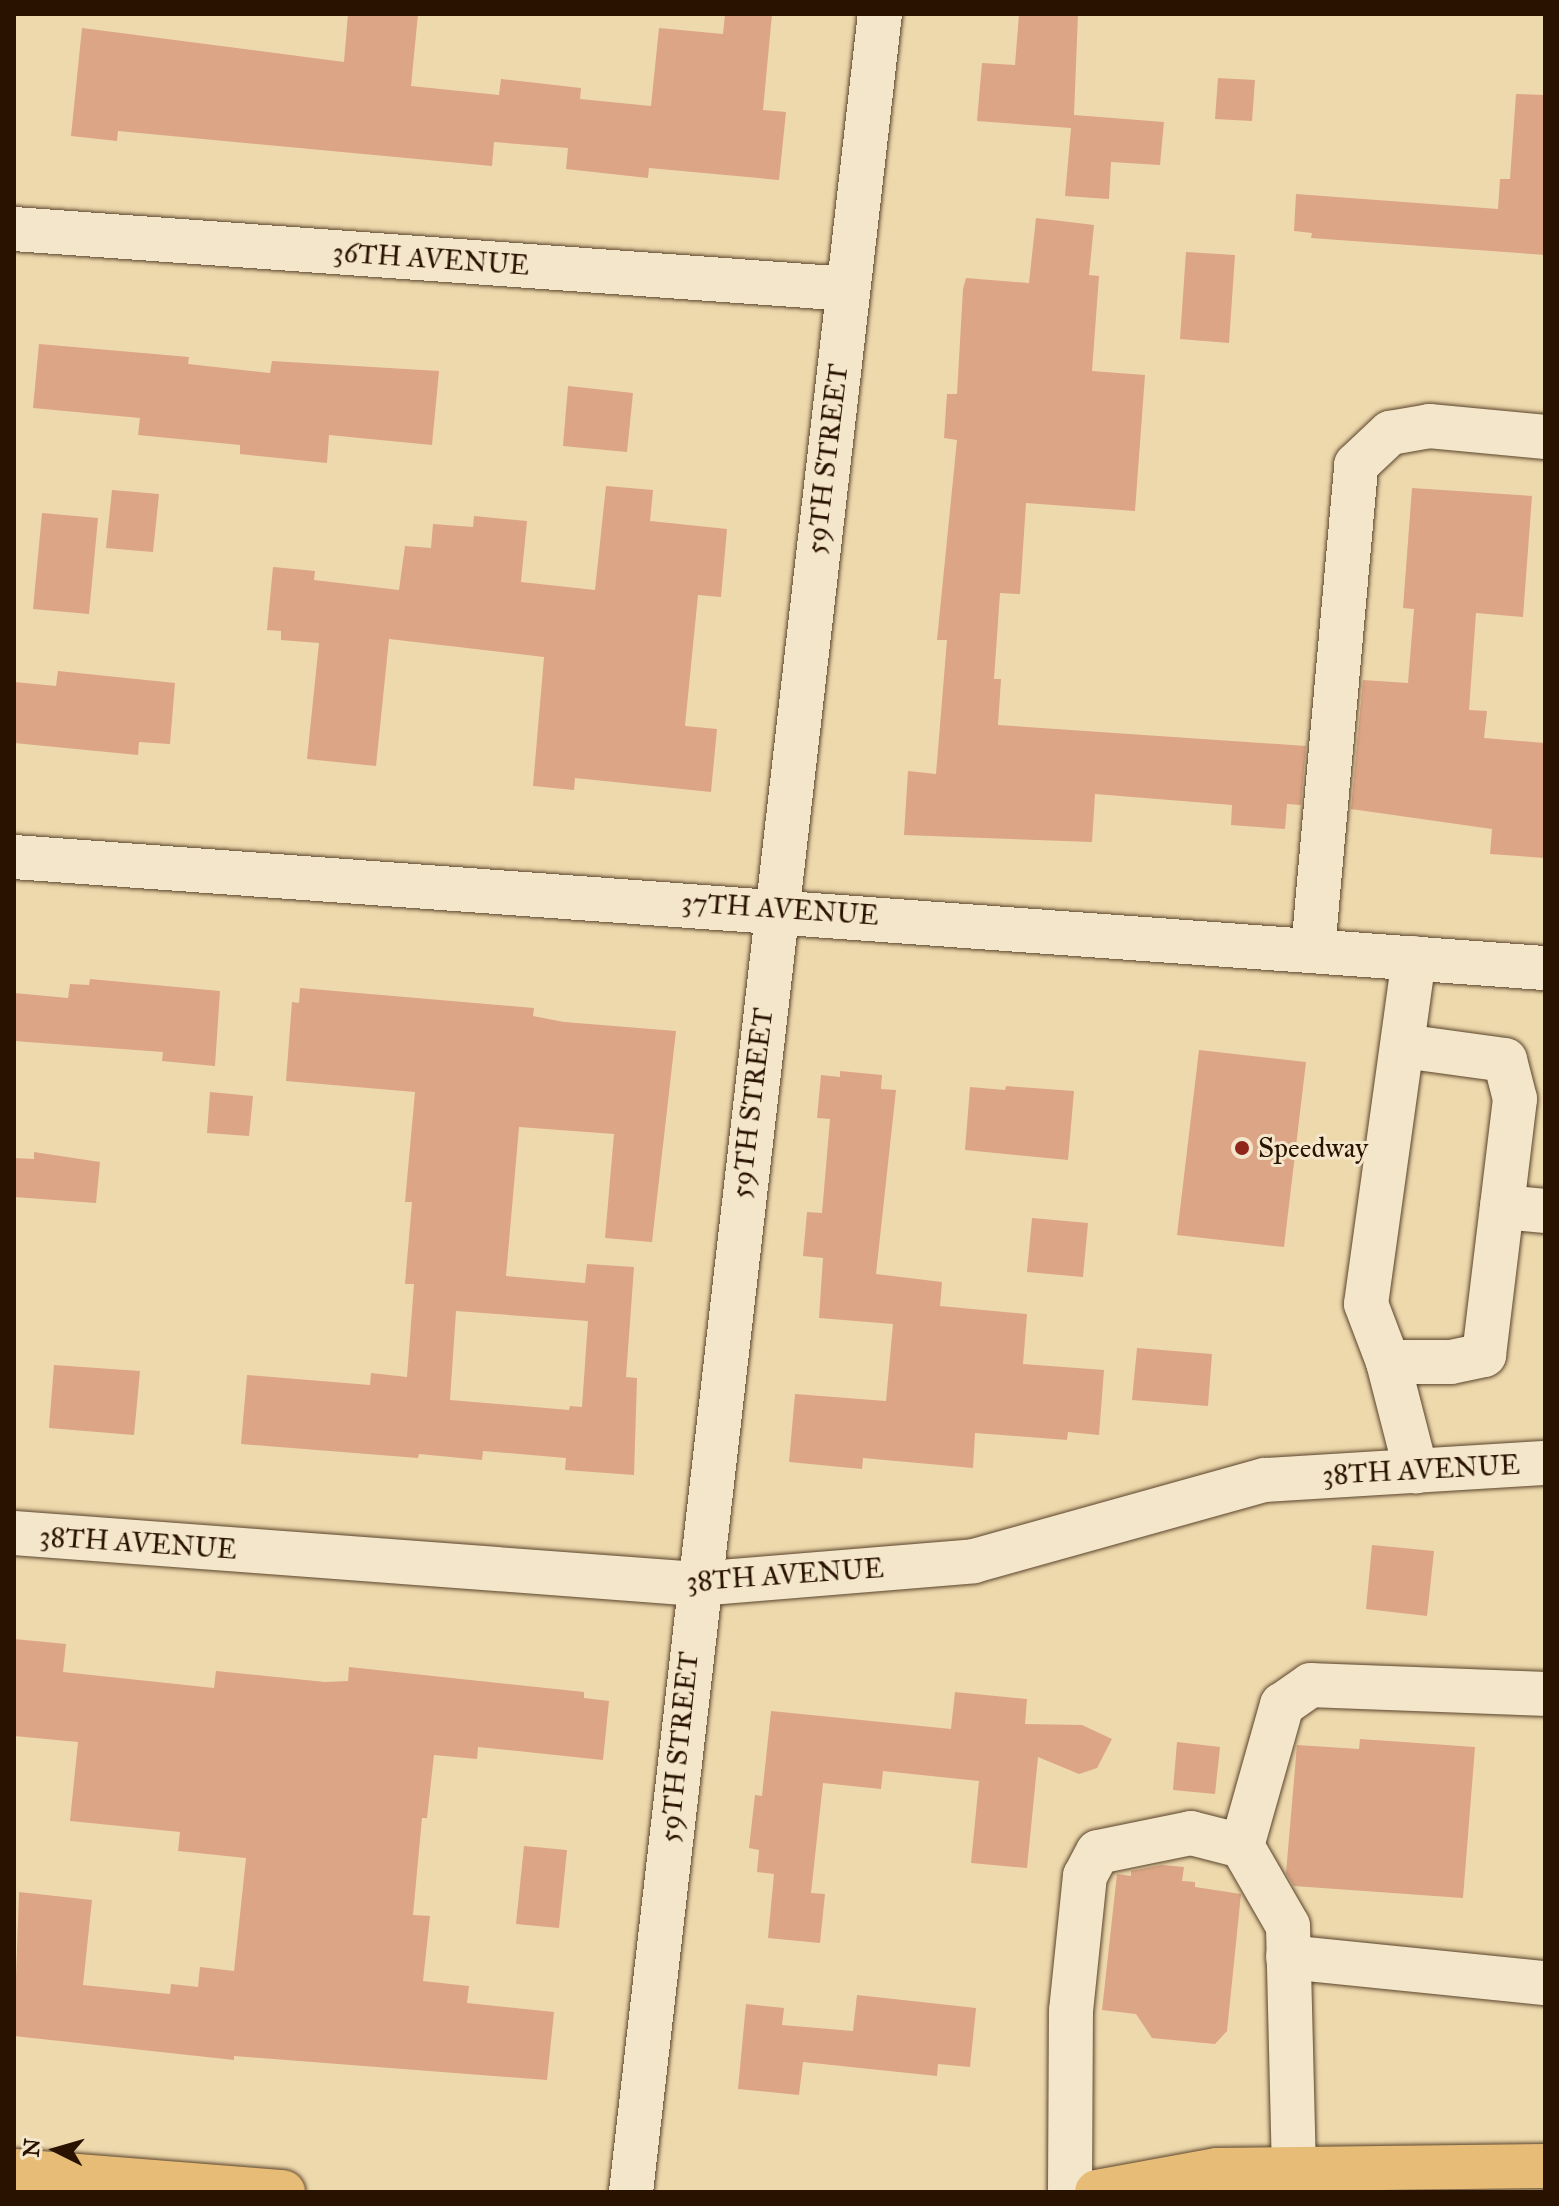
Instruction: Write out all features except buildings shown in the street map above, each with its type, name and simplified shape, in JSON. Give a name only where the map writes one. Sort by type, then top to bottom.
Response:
[{"type":"main road","points":[[1097,2192],[1217,2170],[1543,2169]]},
{"type":"main road","points":[[14,2171],[283,2192]]},
{"type":"street","name":"59TH STREET","points":[[631,2192],[774,909],[880,14]]},
{"type":"street","name":"36TH AVENUE","points":[[14,229],[848,289]]},
{"type":"street","points":[[1313,950],[1356,465],[1390,433],[1429,426],[1545,437]]},
{"type":"street","name":"37TH AVENUE","points":[[14,857],[774,909],[1545,968]]},
{"type":"street","points":[[1414,958],[1366,1304],[1388,1362],[1416,1471]]},
{"type":"street","points":[[1388,1362],[1451,1362],[1484,1355],[1515,1099],[1505,1060],[1403,1046]]},
{"type":"street","points":[[1502,1207],[1545,1211]]},
{"type":"street","name":"38TH AVENUE","points":[[14,1533],[697,1584],[974,1561],[1265,1480],[1545,1463]]},
{"type":"street","points":[[1294,2170],[1288,1926],[1242,1846],[1282,1705],[1311,1685],[1545,1694]]},
{"type":"street","points":[[1070,2192],[1071,2011],[1085,1876],[1098,1852],[1131,1843],[1191,1833],[1242,1846]]},
{"type":"street","points":[[1288,1957],[1545,1983]]},
{"type":"place","name":"Speedway","points":[[1242,1148]]}]
